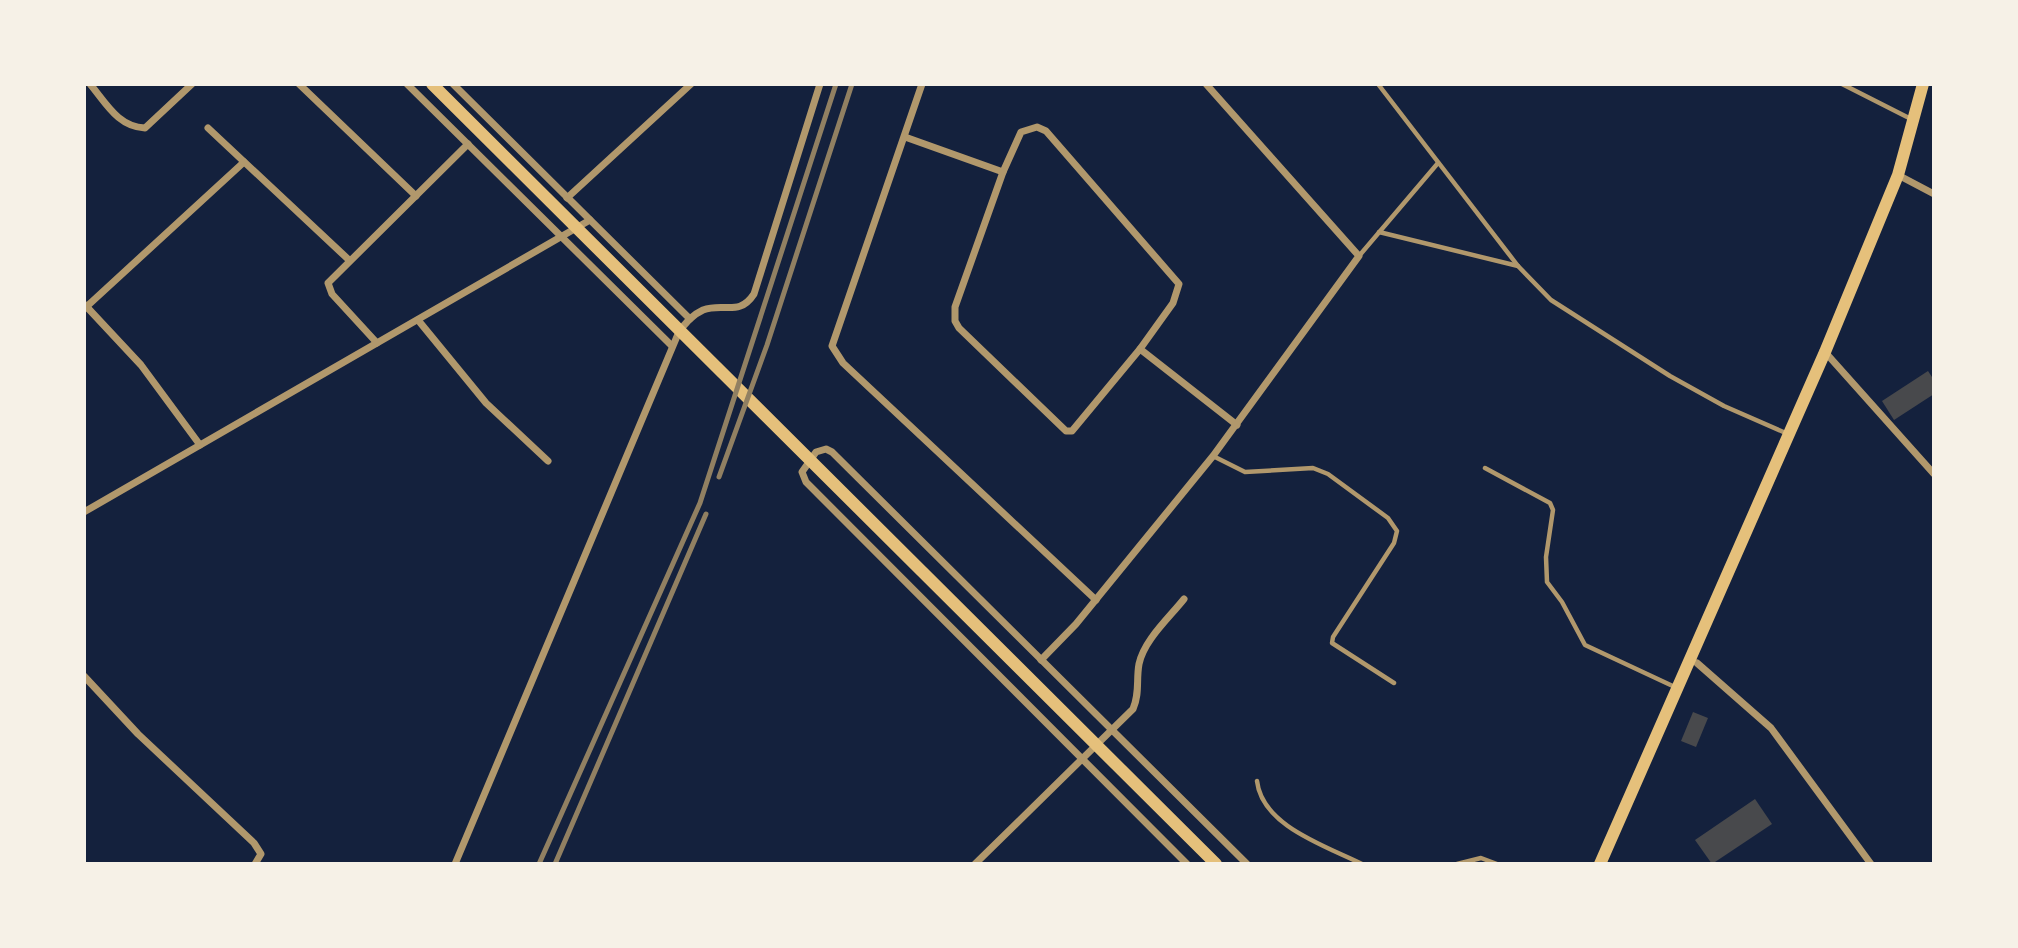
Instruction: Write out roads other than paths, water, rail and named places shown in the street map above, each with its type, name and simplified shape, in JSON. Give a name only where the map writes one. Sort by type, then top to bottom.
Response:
[{"type":"main road","points":[[432,84],[1216,864]]},
{"type":"main road","points":[[1600,864],[1825,352],[1898,175],[1923,84]]},
{"type":"street","points":[[90,84],[121,121],[132,128],[145,128],[192,84]]},
{"type":"street","points":[[299,84],[416,196]]},
{"type":"street","points":[[407,84],[672,346]]},
{"type":"street","points":[[453,84],[690,319]]},
{"type":"street","points":[[567,198],[691,84]]},
{"type":"street","points":[[455,864],[678,334],[690,319],[712,308],[738,309],[754,295],[820,84]]},
{"type":"street","points":[[922,84],[832,346],[843,363],[1096,600]]},
{"type":"street","points":[[1041,660],[1096,600],[1213,456],[1359,256],[1206,84]]},
{"type":"street","points":[[1037,127],[1046,131],[1176,277],[1179,293],[1140,349],[1077,428],[1066,431],[959,328],[955,321],[955,307],[1003,172],[1021,132],[1037,127]]},
{"type":"street","points":[[208,128],[349,260]]},
{"type":"street","points":[[905,137],[1003,172]]},
{"type":"street","points":[[377,343],[329,288],[330,278],[468,144]]},
{"type":"street","points":[[200,445],[141,365],[85,307],[244,162]]},
{"type":"street","points":[[1898,175],[1934,194]]},
{"type":"street","points":[[84,512],[590,220]]},
{"type":"street","points":[[418,320],[486,402],[548,461]]},
{"type":"street","points":[[1140,349],[1237,425]]},
{"type":"street","points":[[1825,352],[1934,474]]},
{"type":"street","points":[[1186,864],[806,482],[802,472],[817,452],[826,449],[832,452],[1247,864]]},
{"type":"street","points":[[975,864],[1133,709],[1139,696],[1139,666],[1143,652],[1184,599]]},
{"type":"street","points":[[1696,663],[1771,728],[1871,864]]},
{"type":"street","points":[[84,676],[138,734],[260,849],[261,854],[255,864]]},
{"type":"lane","points":[[1378,84],[1518,266],[1551,300],[1602,335],[1724,406],[1789,434]]},
{"type":"lane","points":[[1842,84],[1915,121]]},
{"type":"lane","points":[[1359,256],[1438,163]]},
{"type":"lane","points":[[1380,232],[1518,266]]},
{"type":"lane","points":[[1213,456],[1245,471],[1313,468],[1328,474],[1388,518],[1397,531],[1394,543],[1333,637],[1332,643],[1394,683]]},
{"type":"lane","points":[[1485,468],[1542,496],[1550,503],[1553,510],[1546,557],[1547,582],[1562,602],[1579,639],[1585,645],[1678,688]]},
{"type":"lane","points":[[1257,780],[1258,793],[1270,811],[1299,833],[1362,864]]},
{"type":"lane","points":[[1457,864],[1480,858],[1497,864]]},
{"type":"railway","points":[[539,864],[700,503],[836,84]]},
{"type":"railway","points":[[719,477],[767,345],[852,84]]},
{"type":"railway","points":[[555,864],[706,514]]}]
